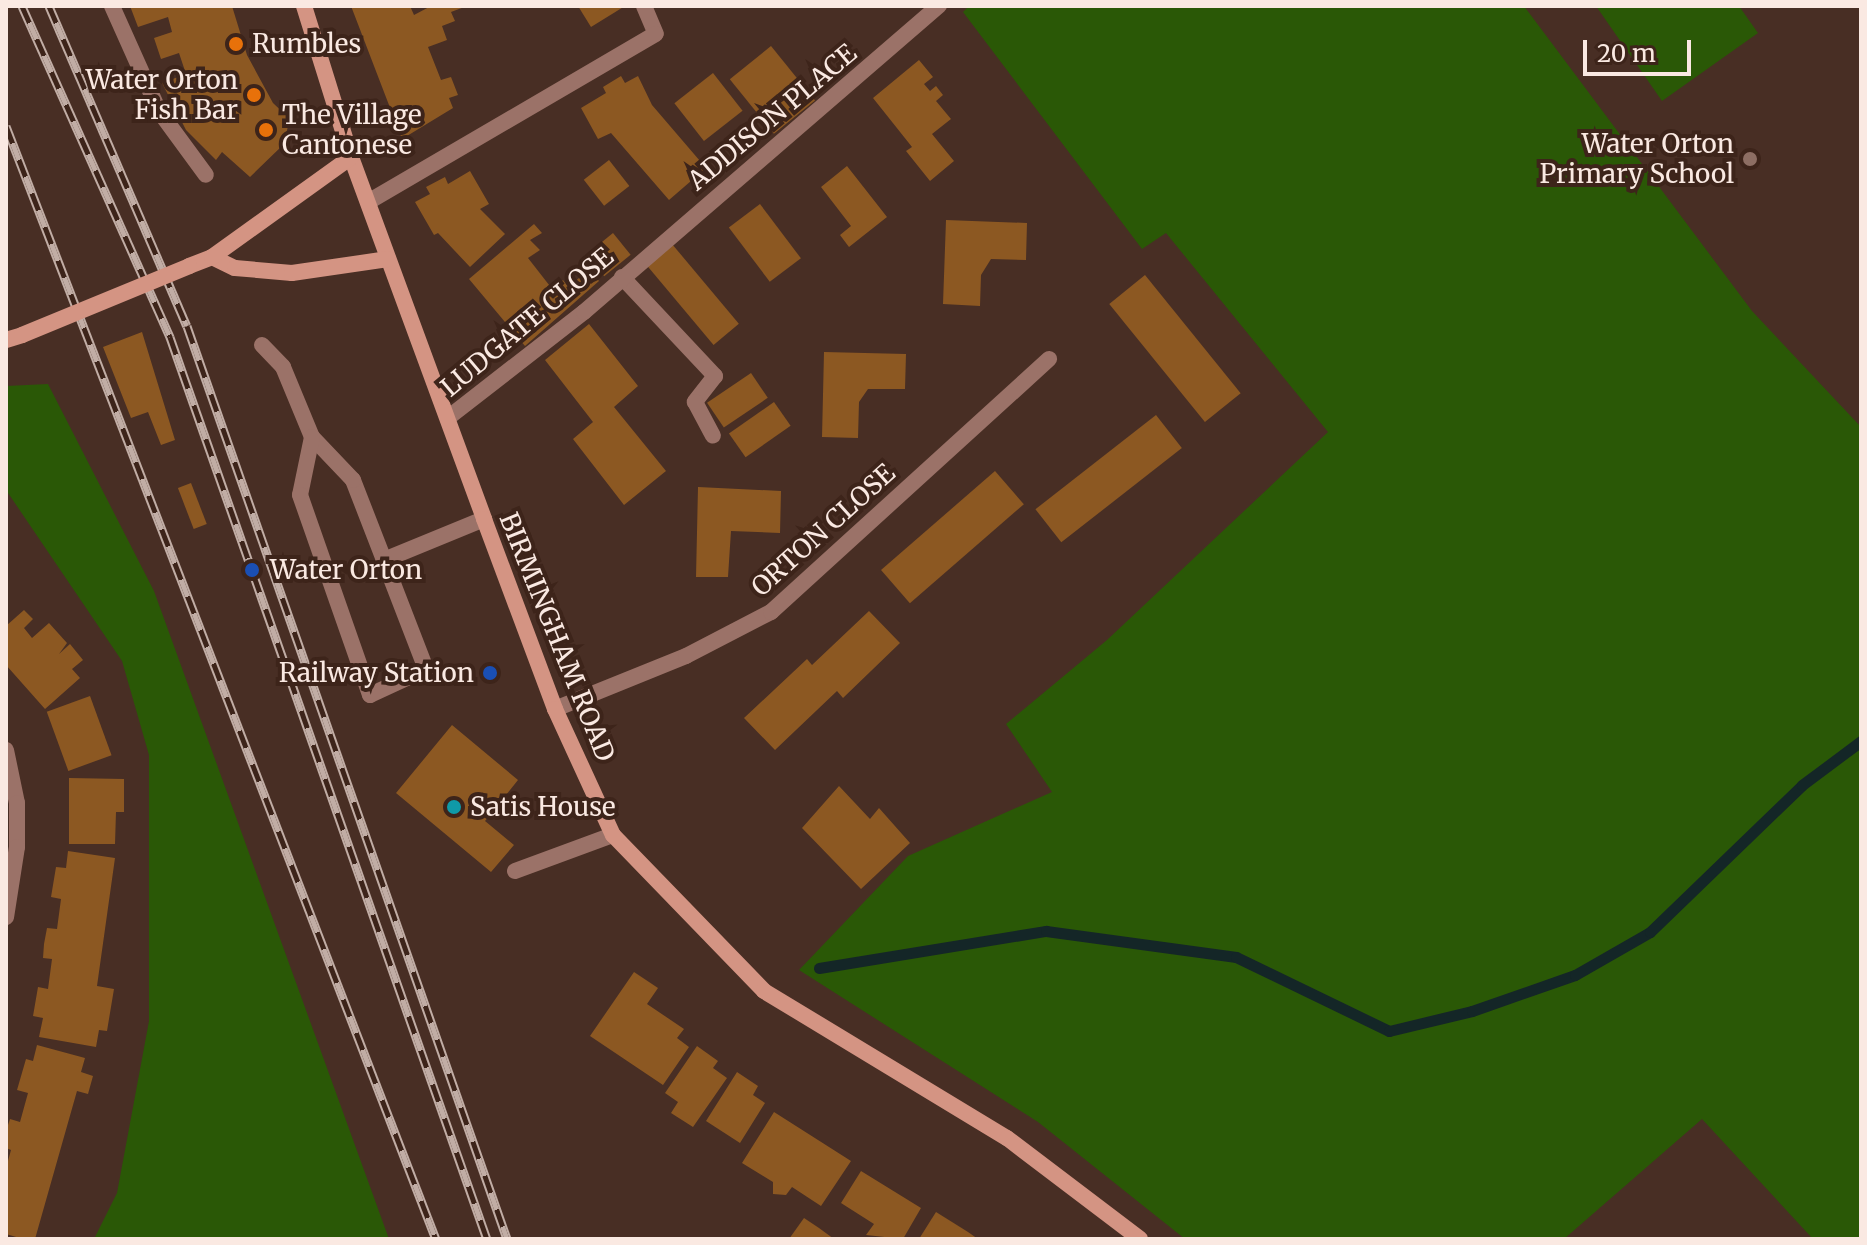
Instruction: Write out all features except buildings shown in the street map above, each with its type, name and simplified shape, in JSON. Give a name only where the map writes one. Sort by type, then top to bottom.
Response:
[{"type":"main road","name":"BIRMINGHAM ROAD","points":[[304,6],[351,157],[484,519],[555,709],[613,835],[764,991],[1007,1138],[1140,1239]]},
{"type":"main road","points":[[14,337],[212,257],[351,157]]},
{"type":"main road","points":[[212,257],[235,268],[292,273],[388,259]]},
{"type":"street","points":[[112,6],[159,111],[206,175]]},
{"type":"street","points":[[368,202],[656,34],[644,6]]},
{"type":"street","name":"ADDISON PLACE","points":[[635,264],[939,6]]},
{"type":"street","name":"LUDGATE CLOSE","points":[[449,417],[635,264]]},
{"type":"street","points":[[622,277],[715,376],[695,402],[713,436]]},
{"type":"street","points":[[262,345],[283,367],[312,437],[353,480],[426,669],[370,695],[300,495],[312,437]]},
{"type":"street","name":"ORTON CLOSE","points":[[555,709],[686,656],[771,612],[1049,359]]},
{"type":"street","points":[[384,560],[484,519]]},
{"type":"street","points":[[6,750],[17,803],[17,847],[6,917]]},
{"type":"street","points":[[515,871],[613,835]]},
{"type":"green space","points":[[969,6],[1524,6],[1752,311],[1861,427],[1861,1239],[1813,1239],[1702,1119],[1564,1239],[1185,1239],[1038,1122],[799,970],[908,856],[1052,792],[1006,724],[1107,640],[1328,432],[1166,233],[1142,249],[963,12]]},
{"type":"green space","points":[[1596,6],[1739,6],[1758,33],[1662,101]]},
{"type":"green space","points":[[48,384],[154,591],[389,1239],[94,1239],[117,1193],[149,1021],[149,755],[122,661],[6,490],[6,386]]},
{"type":"waterway","points":[[819,968],[1046,931],[1236,957],[1389,1031],[1472,1011],[1575,975],[1650,932],[1802,785],[1861,741]]},
{"type":"railway","points":[[22,6],[170,337],[487,1239]]},
{"type":"railway","points":[[49,6],[187,326],[507,1239]]},
{"type":"railway","points":[[6,126],[436,1239]]},
{"type":"place","name":"Rumbles","points":[[236,44]]},
{"type":"place","name":"Water Orton Fish Bar","points":[[254,95]]},
{"type":"place","name":"The Village Cantonese","points":[[266,130]]},
{"type":"place","name":"Water Orton Primary School","points":[[1750,159]]},
{"type":"place","name":"Water Orton","points":[[252,570]]},
{"type":"place","name":"Railway Station","points":[[490,673]]},
{"type":"place","name":"Satis House","points":[[454,807]]}]
